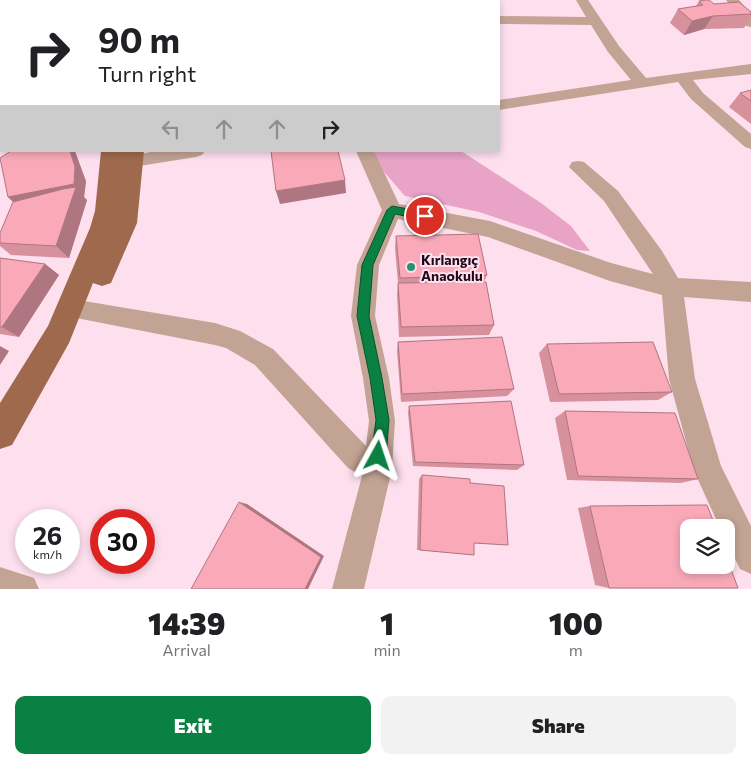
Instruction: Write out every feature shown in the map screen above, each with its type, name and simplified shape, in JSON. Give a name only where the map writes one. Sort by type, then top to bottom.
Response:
[{"type":"main road","points":[[59,334],[84,311],[125,223],[128,154]]},
{"type":"main road","points":[[0,433],[59,334],[128,154]]},
{"type":"street","points":[[570,0],[583,3],[613,49],[642,83]]},
{"type":"street","points":[[732,0],[751,23]]},
{"type":"street","points":[[500,20],[594,21]]},
{"type":"street","points":[[500,105],[682,77],[751,69]]},
{"type":"street","points":[[682,77],[697,96],[751,143]]},
{"type":"street","points":[[128,154],[173,152]]},
{"type":"street","points":[[348,589],[378,469],[382,420],[376,378],[363,316],[368,265],[392,210],[365,152]]},
{"type":"street","points":[[578,167],[611,196],[658,262],[672,287],[682,379],[708,471],[751,558]]},
{"type":"street","points":[[392,210],[490,229],[610,272],[672,287],[751,292]]},
{"type":"street","points":[[84,311],[216,334],[232,339],[264,357],[358,458],[378,469]]},
{"type":"street","points":[[0,583],[22,589]]},
{"type":"shaded area","points":[[373,152],[463,152],[541,203],[571,226],[590,251],[577,250],[536,231],[479,212],[405,196],[378,165]]},
{"type":"building","points":[[709,0],[714,4],[739,2],[751,14],[713,16],[692,21],[678,9],[703,5],[699,1]]},
{"type":"building","points":[[751,90],[751,101],[740,93]]},
{"type":"building","points":[[9,152],[70,152],[75,167],[74,184],[8,197],[0,158]]},
{"type":"building","points":[[271,152],[338,152],[345,180],[276,191]]},
{"type":"building","points":[[76,187],[56,246],[0,243],[0,233],[13,202]]},
{"type":"building","points":[[478,234],[487,275],[400,278],[396,236]]},
{"type":"building","points":[[0,258],[45,264],[2,327],[0,327]]},
{"type":"building","points":[[486,282],[494,325],[401,327],[398,283]]},
{"type":"building","points":[[502,337],[514,389],[402,394],[398,342]]},
{"type":"building","points":[[653,342],[672,392],[559,394],[547,344]]},
{"type":"building","points":[[511,401],[524,465],[415,462],[409,406]]},
{"type":"building","points":[[565,411],[675,413],[698,479],[578,476]]},
{"type":"building","points":[[422,475],[470,479],[470,483],[504,486],[508,545],[474,543],[474,555],[420,550]]},
{"type":"building","points":[[239,502],[321,557],[305,589],[191,589]]},
{"type":"building","points":[[707,505],[712,519],[680,519],[680,574],[733,574],[738,588],[609,588],[590,506]]},
{"type":"place","name":"Kırlangıç Anaokulu","points":[[411,267]]},
{"type":"route","points":[[378,456],[382,420],[376,378],[363,316],[368,265],[392,210],[425,216]]}]
